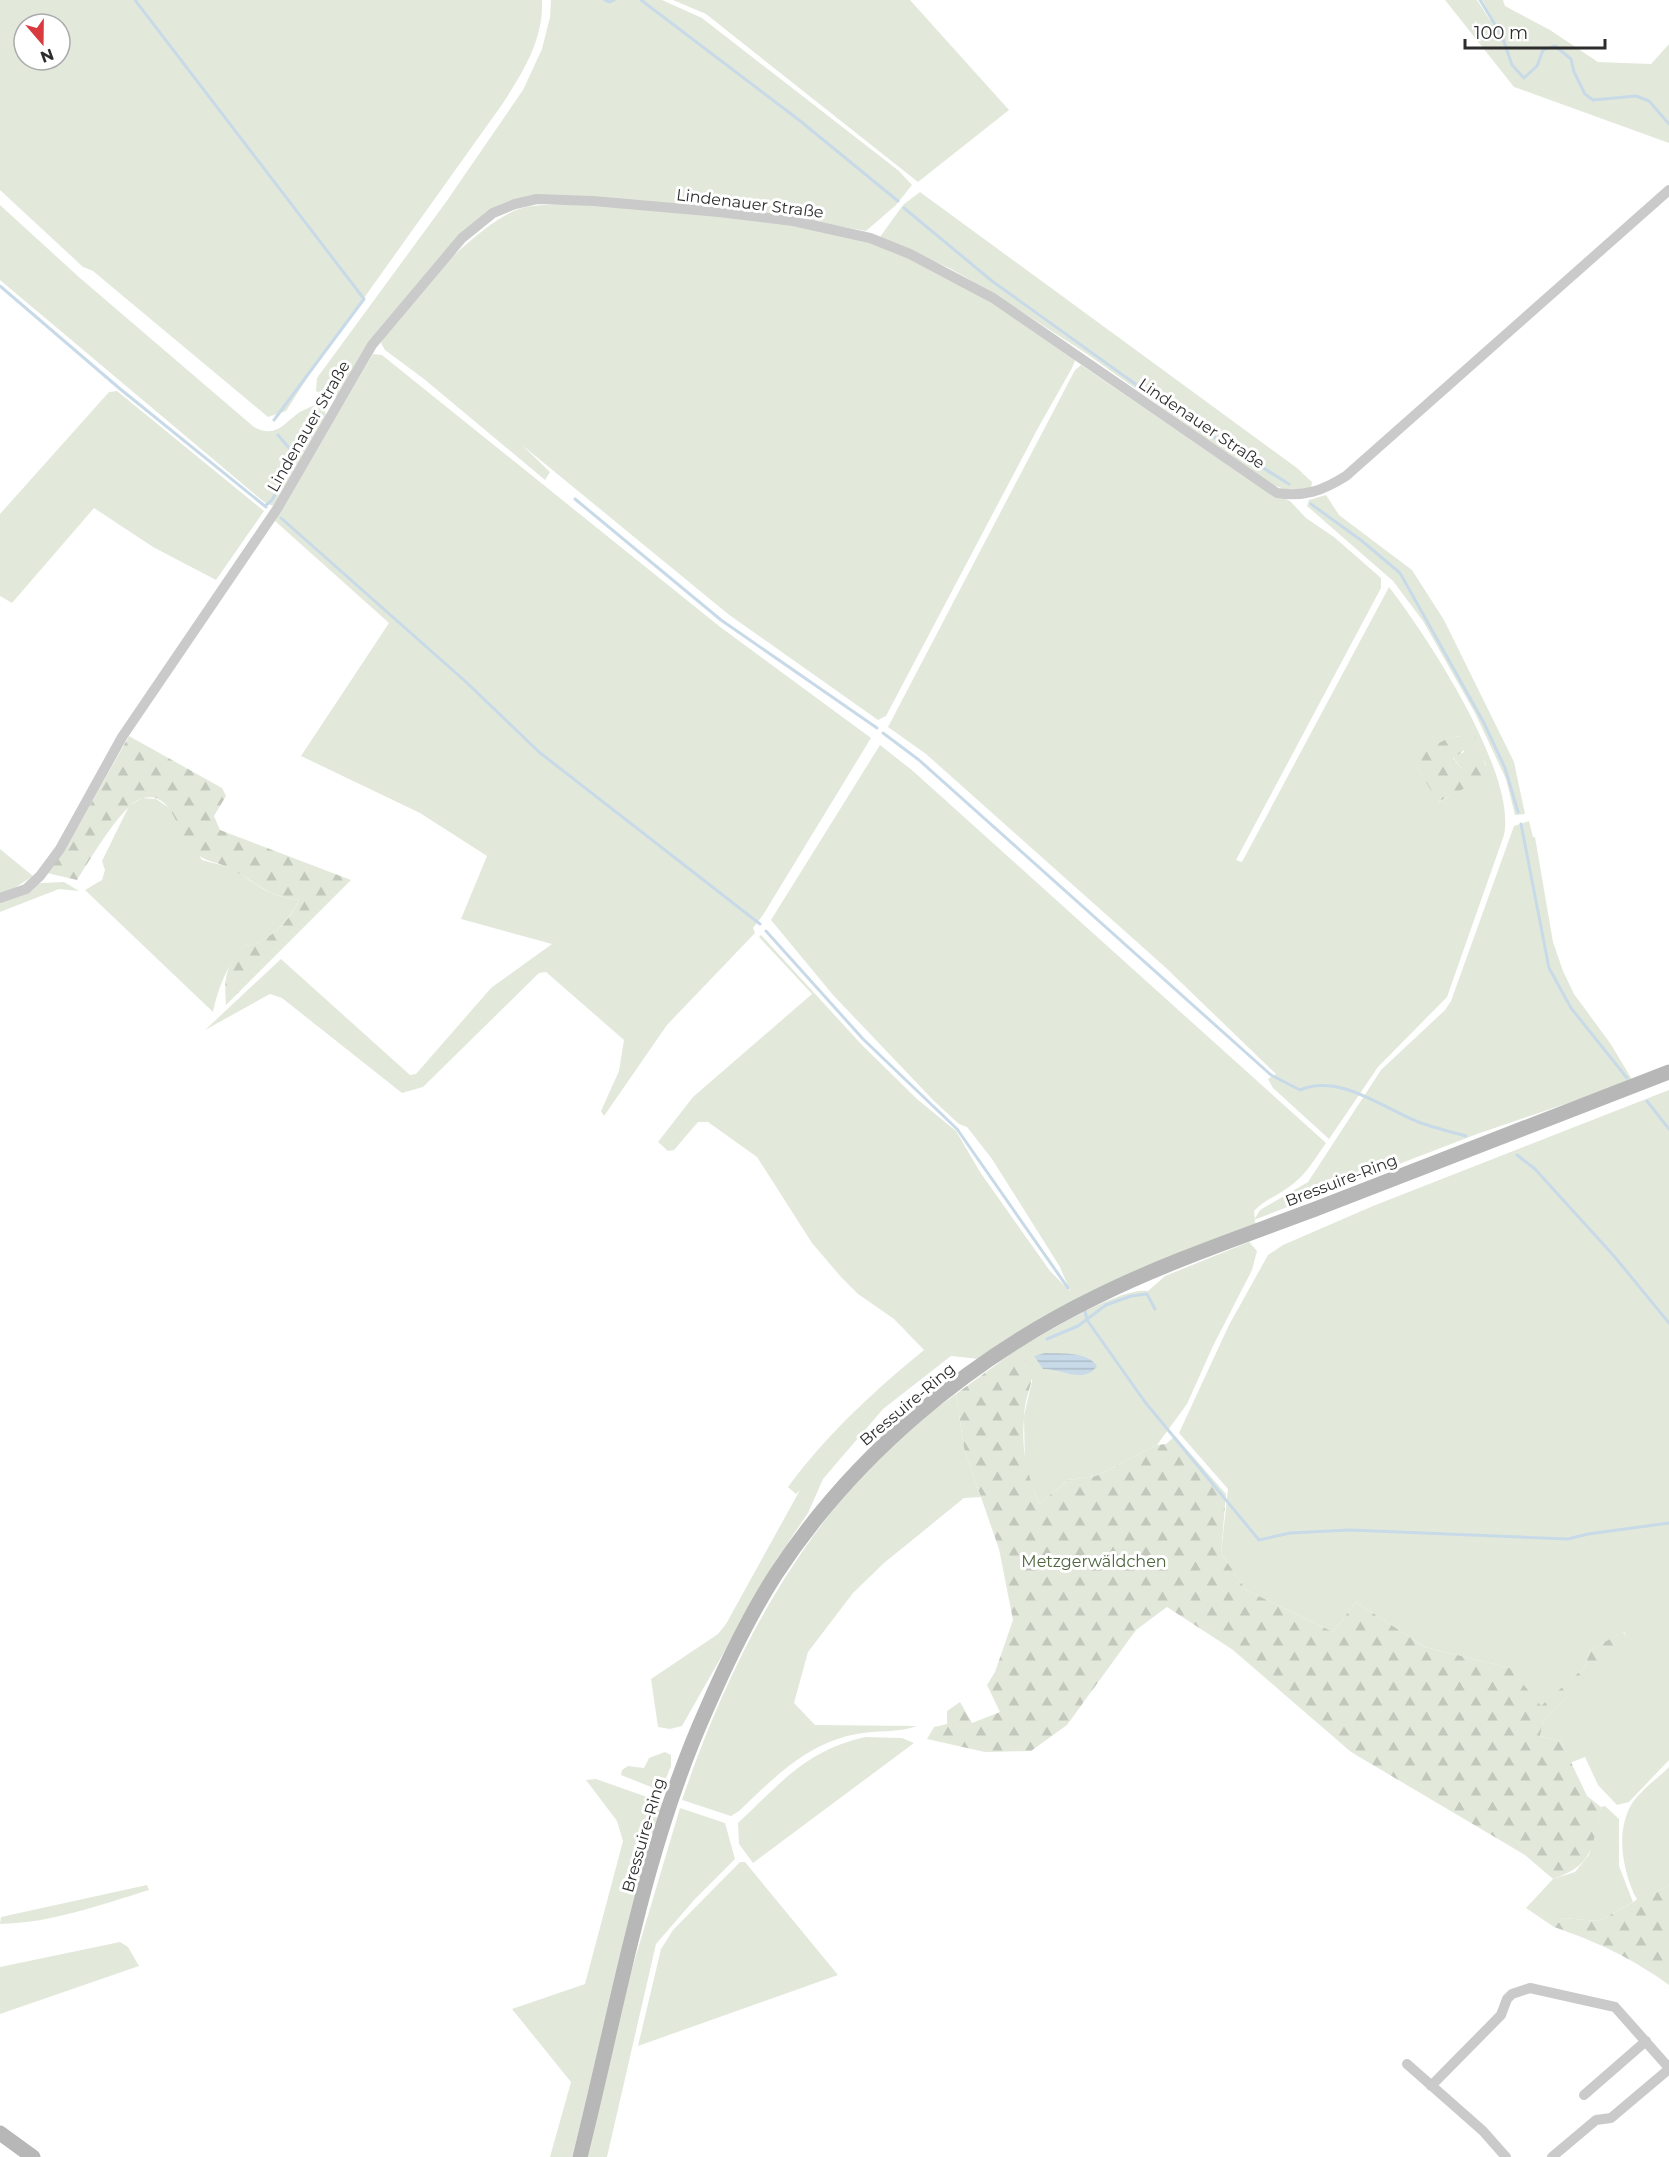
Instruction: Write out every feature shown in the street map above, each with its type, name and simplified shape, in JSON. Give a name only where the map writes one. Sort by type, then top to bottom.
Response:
[{"type":"main road","name":"Bressuire-Ring","points":[[580,2157],[616,2000],[660,1838],[677,1781],[705,1710],[739,1639],[776,1574],[821,1512],[869,1458],[933,1402],[988,1361],[1036,1329],[1117,1287],[1194,1255],[1669,1072]]},
{"type":"main road","points":[[0,2133],[33,2157]]},
{"type":"street","name":"Lindenauer Straße","points":[[0,898],[26,888],[40,876],[60,849],[122,737],[278,507],[372,345],[462,238],[501,210],[537,199],[593,201],[793,221],[870,238],[910,254],[993,298],[1277,493],[1299,496],[1325,490],[1346,476],[1669,190]]},
{"type":"street","points":[[1431,2086],[1501,2015],[1507,1999],[1520,1989],[1530,1988],[1615,2007],[1669,2068],[1611,2118],[1593,2122],[1552,2157]]},
{"type":"street","points":[[1584,2095],[1646,2041]]},
{"type":"street","points":[[1407,2064],[1483,2131],[1506,2157]]},
{"type":"green space","points":[[0,0],[542,0],[542,15],[535,43],[524,69],[509,94],[309,375],[286,411],[268,417],[93,271],[83,267],[0,190]]},
{"type":"green space","points":[[551,0],[662,0],[702,18],[899,171],[912,185],[896,205],[866,231],[728,207],[725,202],[720,202],[714,207],[537,195],[459,236],[369,343],[337,396],[331,399],[316,391],[317,378],[446,202],[523,90],[542,49],[550,17]]},
{"type":"green space","points":[[673,0],[910,0],[1009,110],[918,182],[706,14]]},
{"type":"green space","points":[[1445,0],[1477,0],[1490,20],[1492,18],[1482,0],[1503,0],[1505,6],[1550,30],[1598,62],[1651,64],[1669,44],[1669,143],[1514,87]]},
{"type":"green space","points":[[920,192],[1297,468],[1312,482],[1311,489],[1284,489],[1270,484],[1087,354],[996,295],[951,269],[880,237],[903,205]]},
{"type":"green space","points":[[572,204],[698,213],[785,223],[867,241],[905,255],[949,277],[992,302],[1073,357],[1075,361],[1072,368],[886,716],[878,720],[728,614],[522,445],[550,472],[545,480],[424,379],[385,350],[381,343],[405,308],[443,266],[486,228],[505,215],[522,208]]},
{"type":"green space","points":[[0,205],[80,278],[254,427],[272,431],[315,405],[324,408],[326,415],[273,506],[264,502],[0,280]]},
{"type":"green space","points":[[373,354],[382,355],[719,626],[871,738],[753,928],[755,933],[667,1025],[604,1116],[601,1111],[619,1071],[624,1040],[546,972],[539,973],[423,1087],[402,1093],[282,998],[270,994],[205,1030],[281,959],[410,1075],[416,1074],[491,988],[552,944],[461,919],[487,856],[420,813],[301,756],[389,623],[275,521]]},
{"type":"green space","points":[[1081,365],[1263,489],[1290,501],[1306,518],[1334,537],[1381,578],[1381,588],[1236,860],[1242,862],[1389,587],[1425,638],[1466,706],[1497,777],[1504,809],[1504,835],[1447,997],[1378,1067],[1329,1139],[1273,1088],[1268,1079],[1276,1074],[1165,967],[926,754],[888,727],[1075,370]],"holes":[[[1465,736],[1464,752],[1453,757],[1461,768],[1476,754],[1483,758],[1486,764],[1467,786],[1439,802],[1417,767],[1447,739]]]},
{"type":"green space","points":[[117,391],[264,511],[216,580],[153,547],[94,508],[12,603],[0,596],[0,514],[109,392]]},
{"type":"green space","points":[[1326,495],[1339,515],[1412,570],[1444,620],[1514,762],[1525,814],[1515,815],[1506,779],[1475,713],[1423,621],[1393,581],[1307,506],[1309,500]]},
{"type":"green space","points":[[1473,731],[1476,737],[1474,740],[1453,758],[1461,768],[1469,755],[1476,753],[1484,758],[1486,769],[1484,778],[1438,802],[1417,767],[1417,760],[1440,742]]},
{"type":"green space","points":[[129,736],[222,788],[226,796],[214,816],[220,830],[351,880],[226,1005],[227,973],[233,960],[244,946],[261,941],[277,930],[299,900],[263,889],[233,870],[197,855],[187,843],[166,805],[152,798],[143,798],[126,810],[116,821],[77,880],[47,873],[66,848]]},
{"type":"green space","points":[[880,745],[913,771],[1326,1143],[1295,1183],[1254,1211],[1256,1230],[1193,1254],[988,1360],[951,1356],[883,1409],[823,1479],[808,1513],[777,1559],[682,1726],[670,1729],[658,1727],[651,1679],[718,1634],[726,1624],[800,1490],[796,1494],[788,1487],[852,1414],[924,1350],[894,1319],[858,1294],[841,1277],[812,1243],[757,1157],[708,1122],[698,1122],[674,1150],[668,1151],[658,1142],[693,1097],[812,994],[759,937],[761,935],[862,1045],[917,1099],[956,1131],[980,1172],[1050,1271],[1070,1291],[1060,1267],[992,1159],[967,1127],[959,1124],[934,1101],[833,995],[771,920]]},
{"type":"green space","points":[[142,798],[156,799],[171,809],[202,860],[230,868],[271,893],[299,900],[277,930],[253,945],[244,946],[238,953],[224,977],[213,1012],[85,890],[102,880],[105,870],[102,861],[129,806]]},
{"type":"green space","points":[[1529,821],[1533,837],[1535,837],[1553,942],[1563,971],[1574,994],[1610,1043],[1633,1081],[1477,1134],[1254,1220],[1260,1210],[1308,1182],[1381,1070],[1445,1010],[1451,1001],[1514,826]]},
{"type":"green space","points":[[0,849],[33,876],[10,891],[0,894]]},
{"type":"green space","points":[[64,882],[79,891],[59,889],[0,912],[0,902],[41,883]]},
{"type":"green space","points":[[1669,1090],[1669,1760],[1629,1802],[1617,1805],[1598,1785],[1585,1757],[1570,1763],[1561,1741],[1540,1736],[1543,1720],[1628,1639],[1624,1632],[1590,1650],[1585,1667],[1541,1707],[1510,1668],[1425,1647],[1356,1602],[1333,1632],[1246,1590],[1221,1553],[1228,1489],[1179,1433],[1229,1325],[1268,1255],[1283,1245],[1373,1206]]},
{"type":"green space","points":[[1249,1242],[1257,1251],[1252,1270],[1213,1346],[1187,1404],[1157,1445],[1096,1476],[1068,1480],[1039,1504],[1025,1467],[1024,1416],[1032,1381],[1019,1348],[1102,1303],[1136,1291],[1148,1291],[1165,1276]]},
{"type":"green space","name":"Metzgerwäldchen","points":[[1019,1348],[1030,1369],[1031,1376],[1025,1406],[1023,1441],[1028,1472],[1039,1504],[1068,1480],[1096,1476],[1157,1445],[1166,1444],[1175,1436],[1226,1494],[1221,1553],[1246,1590],[1333,1632],[1356,1602],[1425,1647],[1510,1668],[1541,1706],[1585,1667],[1590,1650],[1623,1632],[1629,1639],[1543,1720],[1540,1736],[1561,1741],[1587,1796],[1601,1807],[1593,1843],[1584,1860],[1577,1867],[1553,1879],[1525,1855],[1351,1752],[1233,1650],[1167,1607],[1136,1630],[1067,1725],[1031,1751],[985,1752],[927,1739],[934,1727],[947,1724],[947,1711],[960,1702],[972,1723],[1000,1712],[987,1685],[995,1672],[1013,1620],[999,1549],[964,1448],[956,1394]]},
{"type":"green space","points":[[956,1394],[964,1448],[981,1497],[964,1498],[884,1563],[853,1593],[808,1652],[794,1703],[815,1725],[917,1726],[902,1730],[857,1734],[823,1745],[793,1763],[731,1816],[682,1800],[703,1742],[728,1684],[787,1574],[862,1476],[907,1433]]},
{"type":"green space","points":[[866,1737],[902,1738],[914,1743],[753,1863],[739,1844],[738,1823],[810,1759],[827,1750]]},
{"type":"green space","points":[[665,1752],[671,1755],[671,1766],[661,1791],[621,1775],[622,1770],[628,1766],[644,1768],[649,1758]]},
{"type":"green space","points":[[1669,1767],[1669,1885],[1652,1894],[1634,1894],[1624,1863],[1622,1840],[1626,1817],[1638,1796]]},
{"type":"green space","points":[[596,1779],[664,1803],[572,2157],[550,2157],[571,2082],[512,2009],[585,1984],[623,1841],[617,1821],[586,1780]]},
{"type":"green space","points":[[1605,1806],[1619,1819],[1619,1866],[1633,1902],[1599,1921],[1563,1918],[1554,1927],[1526,1908],[1553,1879],[1575,1872],[1589,1855],[1601,1807]]},
{"type":"green space","points":[[680,1808],[725,1823],[735,1859],[695,1899],[656,1944],[607,2157],[586,2157],[626,1989]]},
{"type":"green space","points":[[740,1862],[745,1862],[838,1975],[638,2046],[661,1949],[673,1930]]},
{"type":"green space","points":[[147,1885],[149,1890],[75,1912],[38,1920],[0,1924],[1,1917]]},
{"type":"green space","points":[[1669,1885],[1669,1985],[1614,1951],[1554,1927],[1563,1918],[1599,1921],[1635,1901],[1637,1899],[1634,1894],[1652,1894]]},
{"type":"green space","points":[[120,1942],[128,1947],[139,1966],[0,2014],[0,1967]]},
{"type":"water","points":[[1045,1353],[1080,1356],[1093,1361],[1097,1366],[1092,1372],[1079,1375],[1043,1369],[1034,1356]]},
{"type":"waterway","points":[[135,0],[364,299],[274,420]]},
{"type":"waterway","points":[[605,0],[610,2],[614,0]]},
{"type":"waterway","points":[[641,0],[799,120],[898,201]]},
{"type":"waterway","points":[[1480,0],[1502,36],[1512,65],[1524,78],[1537,66],[1543,50],[1555,46],[1571,59],[1574,72],[1585,94],[1593,100],[1636,96],[1649,101],[1669,124]]},
{"type":"waterway","points":[[904,208],[992,281],[1177,414],[1289,484]]},
{"type":"waterway","points":[[0,286],[119,388],[266,507]]},
{"type":"waterway","points":[[265,506],[272,500],[296,456],[278,435]]},
{"type":"waterway","points":[[575,499],[721,620],[877,728]]},
{"type":"waterway","points":[[1311,504],[1362,541],[1400,573],[1484,723],[1505,768],[1518,812]]},
{"type":"waterway","points":[[281,518],[465,681],[539,752],[760,924]]},
{"type":"waterway","points":[[883,733],[919,760],[1271,1075],[1300,1090],[1315,1086],[1346,1089],[1421,1123],[1466,1136]]},
{"type":"waterway","points":[[1521,824],[1549,968],[1571,1008],[1627,1078]]},
{"type":"waterway","points":[[766,931],[863,1039],[957,1129],[1068,1288]]},
{"type":"waterway","points":[[1647,1101],[1669,1129]]},
{"type":"waterway","points":[[1517,1155],[1535,1169],[1614,1256],[1669,1323]]},
{"type":"waterway","points":[[1047,1339],[1078,1326],[1106,1305],[1131,1296],[1147,1294],[1155,1309]]},
{"type":"waterway","points":[[1085,1311],[1087,1320],[1145,1402],[1259,1540],[1290,1533],[1350,1530],[1568,1539],[1588,1534],[1669,1523]]}]
